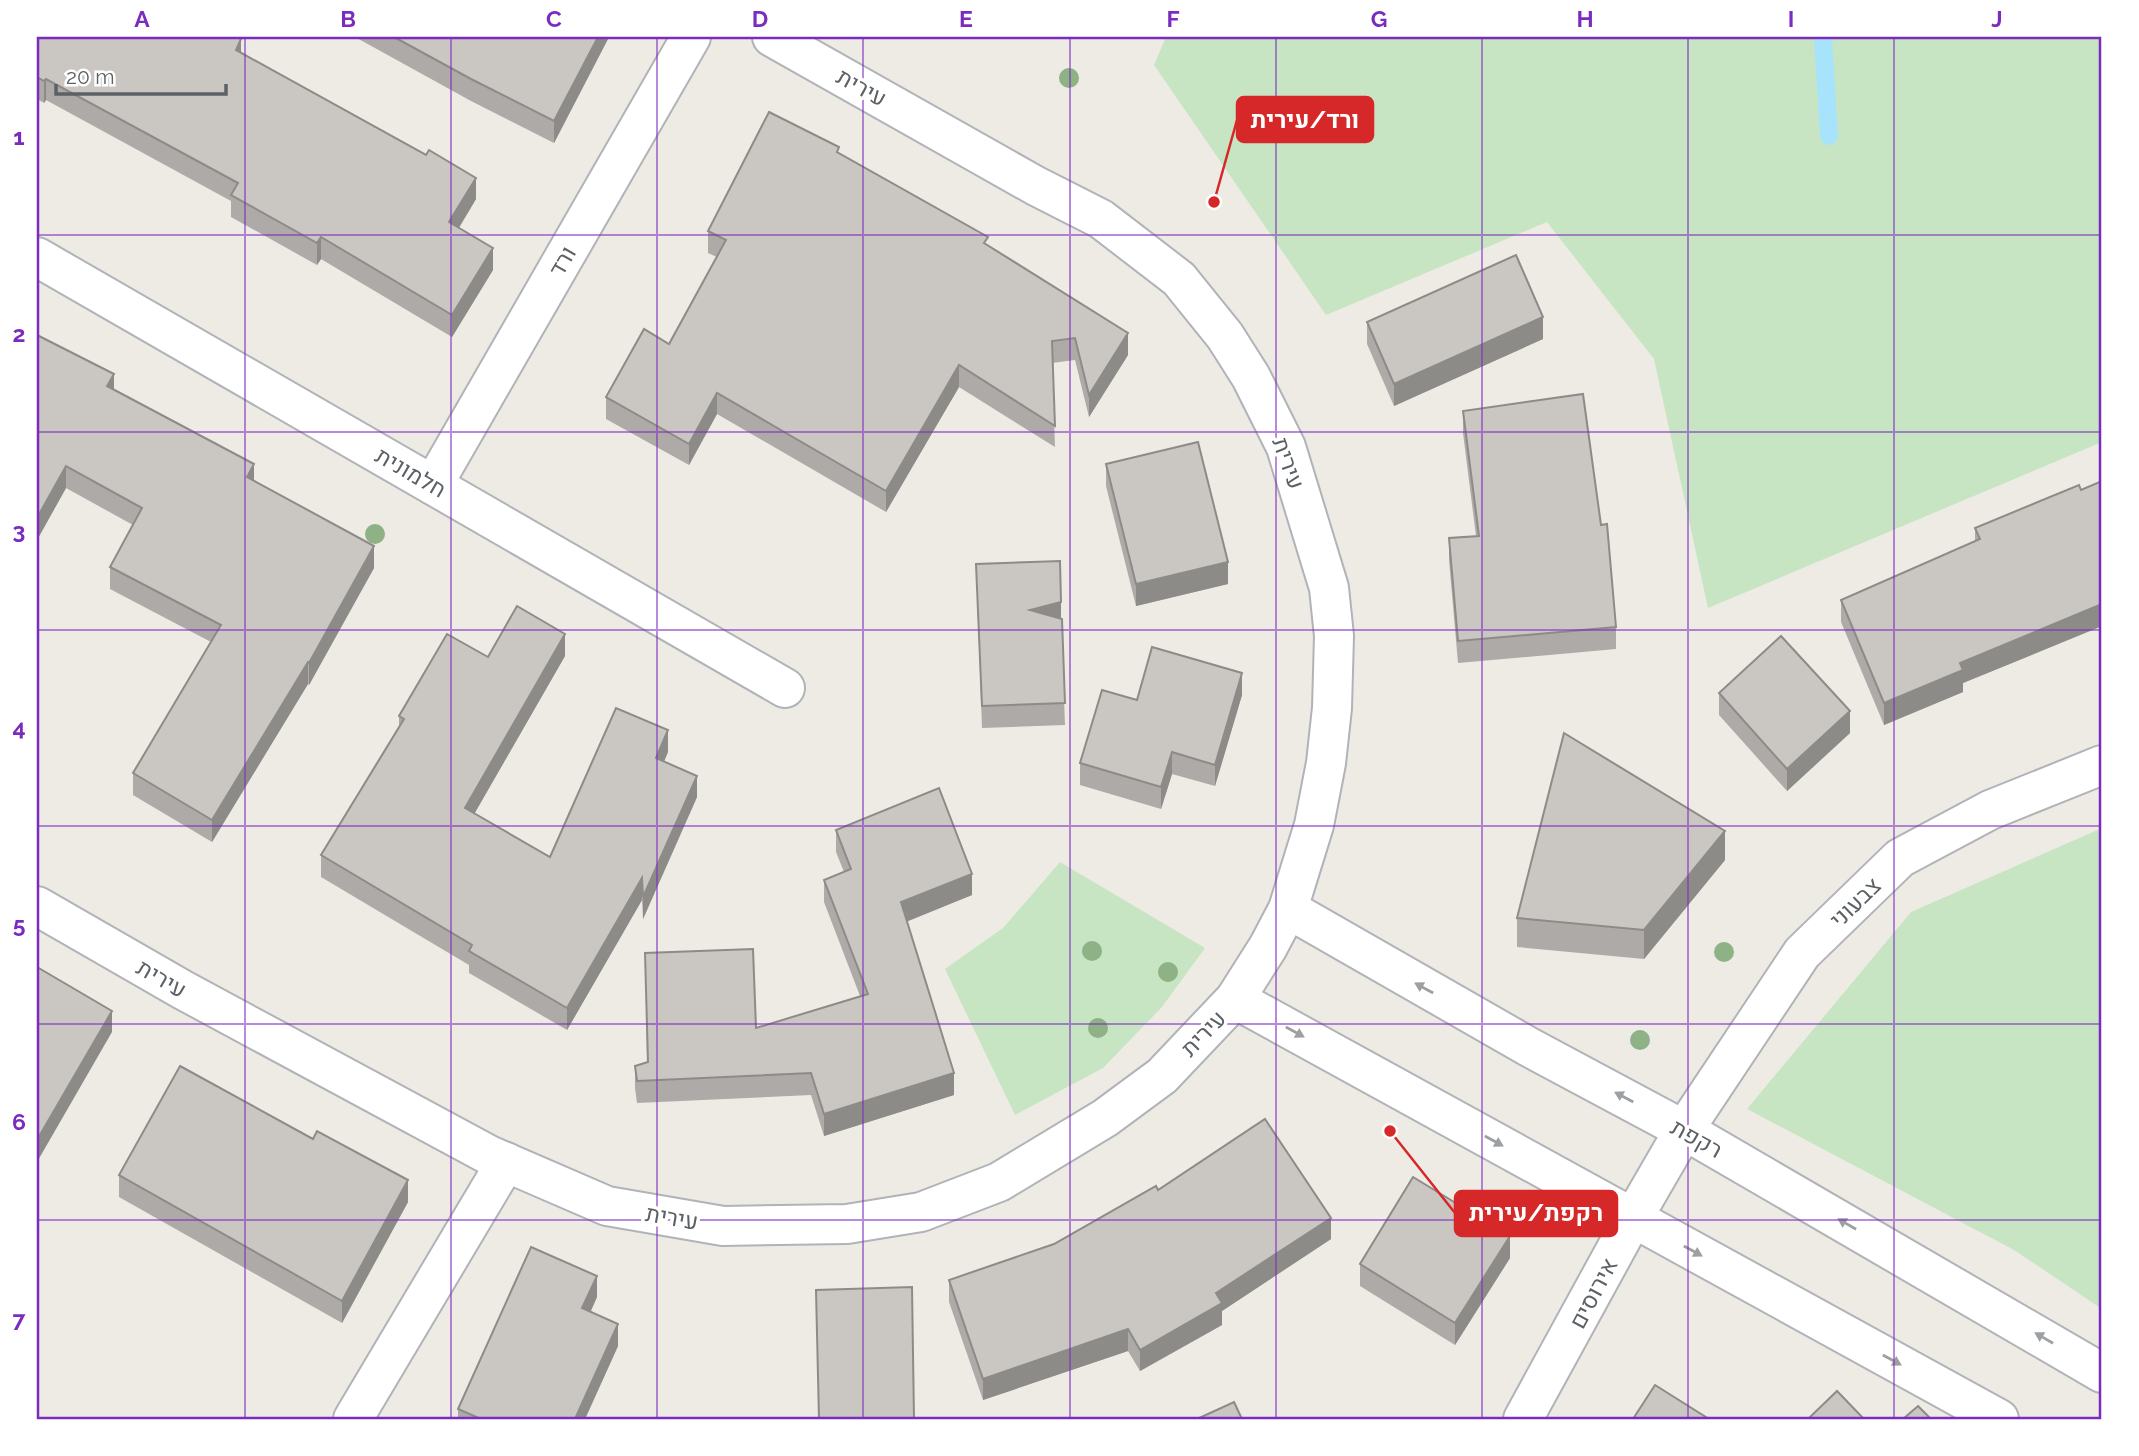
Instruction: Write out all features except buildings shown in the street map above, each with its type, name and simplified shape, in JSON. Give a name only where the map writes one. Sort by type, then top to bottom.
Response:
[{"type":"street","name":"ורד","points":[[433,485],[691,37]]},
{"type":"street","name":"עירית","points":[[37,906],[183,990],[489,1155],[607,1206],[723,1226],[847,1224],[921,1212],[999,1182],[1105,1118],[1162,1076],[1235,999],[1288,909],[1314,824],[1326,763],[1332,708],[1334,636],[1329,588],[1286,447],[1251,377],[1225,336],[1179,279],[1101,219],[1036,186],[772,37]]},
{"type":"street","name":"חלמונית","points":[[37,257],[785,688]]},
{"type":"street","name":"צבעוני","points":[[1684,1129],[1802,953],[1900,858],[1990,810],[2102,765]]},
{"type":"street","name":"רקפת","points":[[1288,909],[1529,1047],[1684,1129],[2102,1373]]},
{"type":"street","points":[[1235,999],[1999,1419]]},
{"type":"street","name":"אירוסים","points":[[1523,1419],[1684,1129]]},
{"type":"street","points":[[353,1419],[506,1162]]},
{"type":"green space","points":[[1166,37],[2102,37],[2102,442],[1708,608],[1654,359],[1547,222],[1326,315],[1154,65]]},
{"type":"green space","points":[[2102,828],[2102,1309],[2014,1250],[1747,1109],[1911,912]]},
{"type":"green space","points":[[1060,862],[1205,948],[1162,1007],[1103,1068],[1015,1115],[945,969],[1003,928]]},
{"type":"waterway","points":[[1823,37],[1829,136]]},
{"type":"place","name":"ורד/עירית","points":[[1214,202]]},
{"type":"place","name":"רקפת/עירית","points":[[1390,1131]]}]
